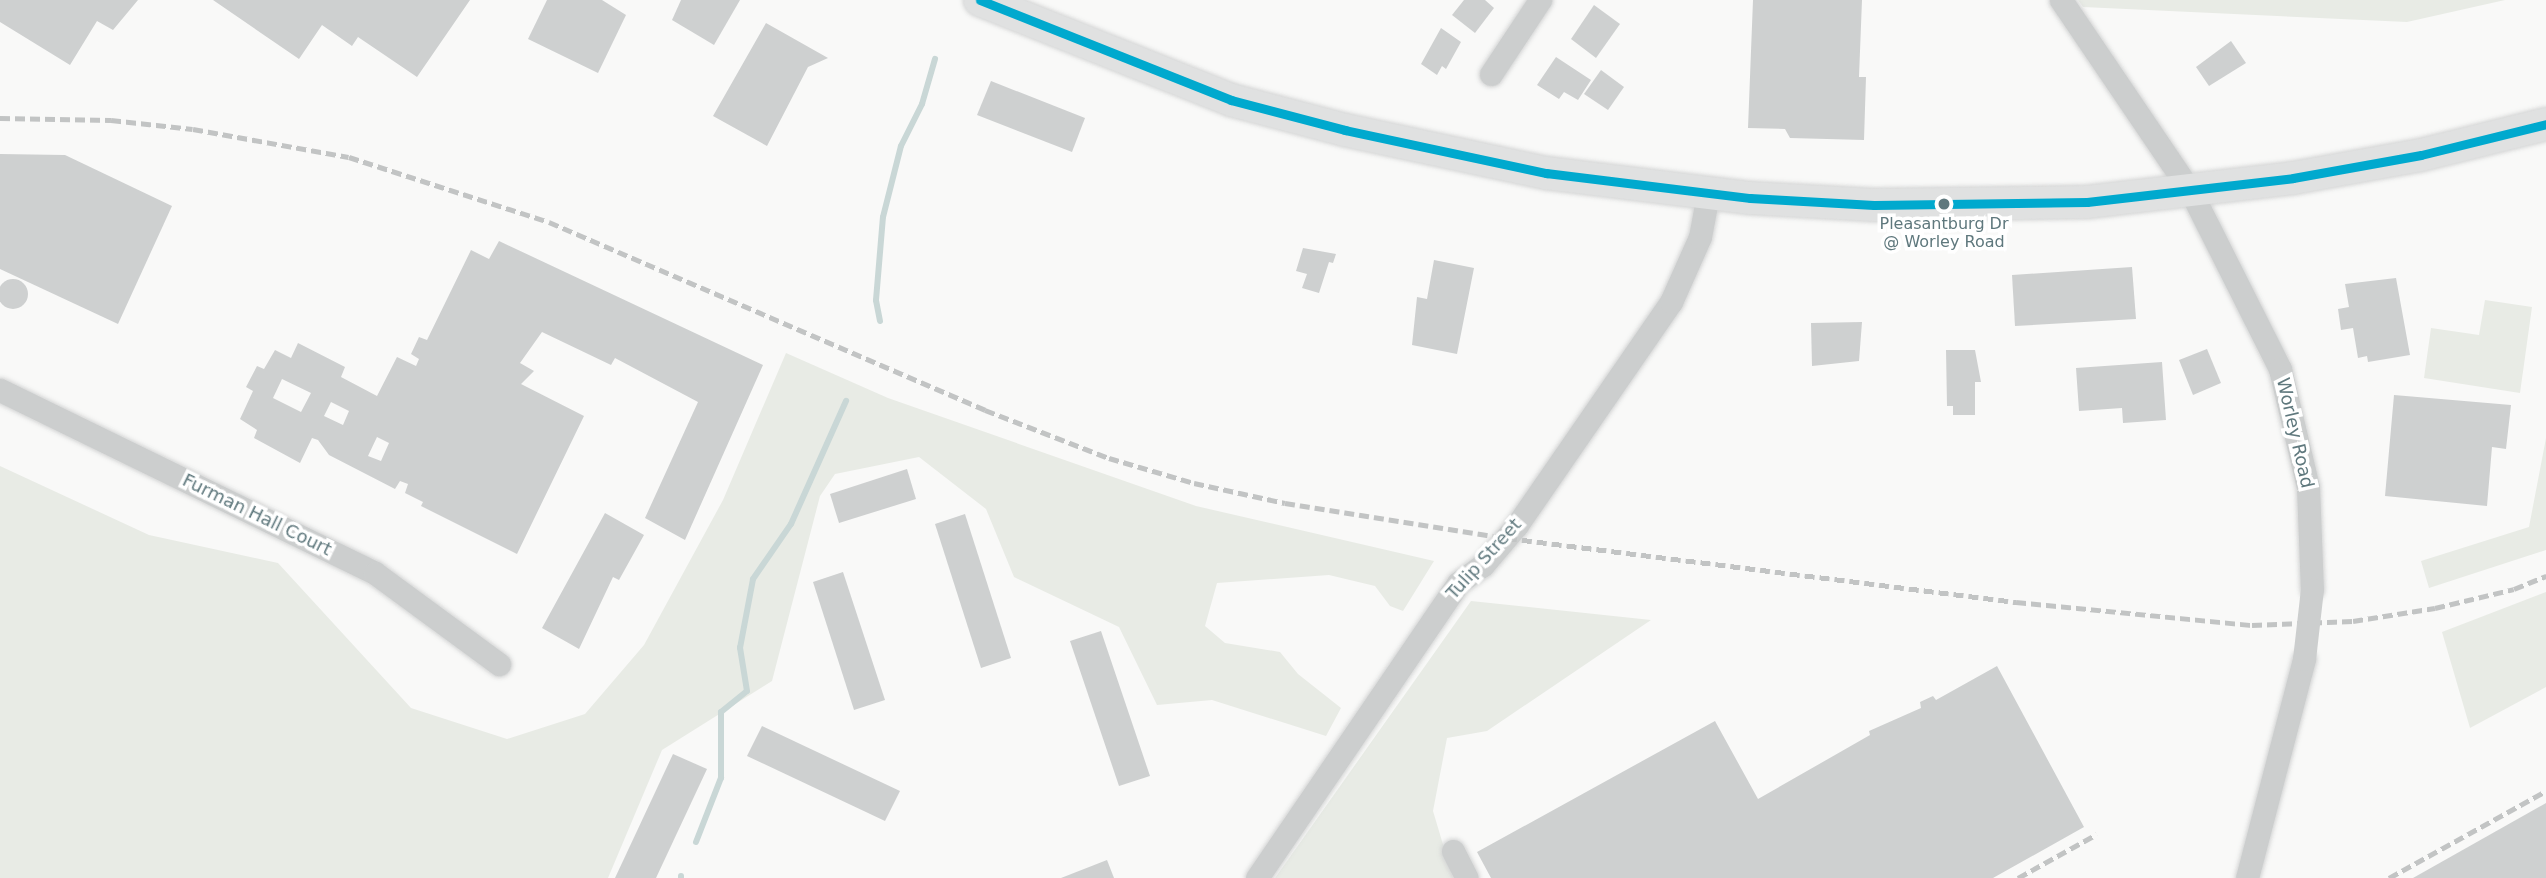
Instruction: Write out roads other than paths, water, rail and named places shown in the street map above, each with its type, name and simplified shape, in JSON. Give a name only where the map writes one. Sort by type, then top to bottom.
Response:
[{"type":"main road","points":[[980,0],[1244,103],[1447,154],[1546,173],[1708,194],[1874,205],[2018,206],[2191,192],[2421,155],[2546,124]]},
{"type":"street","points":[[1491,74],[1540,0]]},
{"type":"street","name":"Worley Road","points":[[2061,0],[2191,192],[2259,319],[2290,399],[2308,487],[2312,589],[2304,659],[2247,878]]},
{"type":"street","name":"Tulip Street","points":[[1257,878],[1458,583],[1483,565],[1517,525],[1671,302],[1700,237],[1708,194]]},
{"type":"street","name":"Furman Hall Court","points":[[0,390],[375,573],[499,664]]},
{"type":"street","points":[[1453,851],[1467,878]]},
{"type":"waterway","points":[[880,321],[876,300],[883,217],[901,146],[922,104],[935,59]]},
{"type":"waterway","points":[[696,842],[721,778],[721,712],[747,691],[740,648],[753,579],[791,524],[846,401]]},
{"type":"railway","points":[[0,118],[111,120],[193,129],[349,157],[549,222],[985,410],[1109,458],[1194,483],[1285,503],[1507,538],[2016,602],[2252,625],[2353,621],[2435,608],[2514,589],[2546,576]]},
{"type":"railway","points":[[2389,878],[2546,791]]},
{"type":"railway","points":[[2018,878],[2097,834]]},
{"type":"place","name":"Pleasantburg Dr @ Worley Road","points":[[1944,204]]}]
